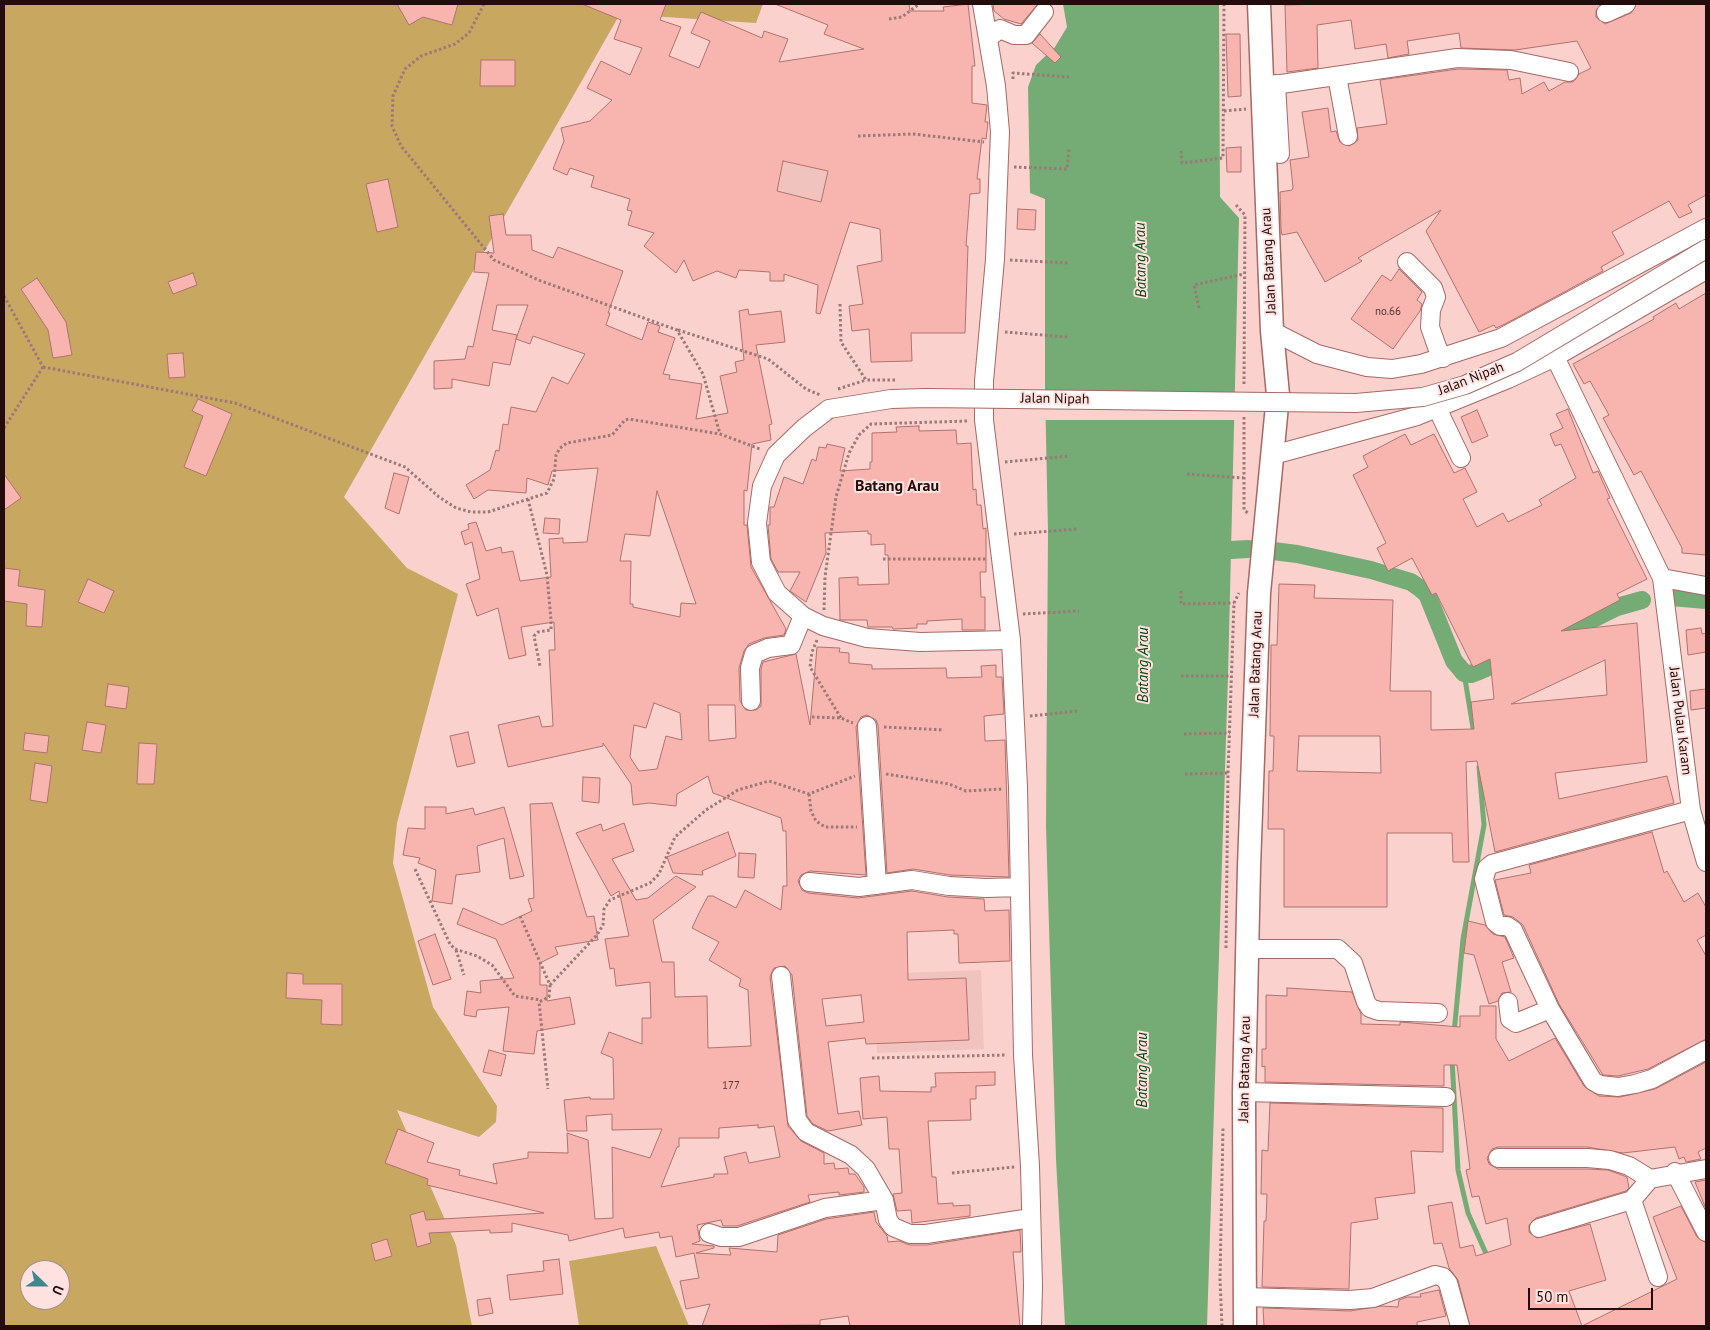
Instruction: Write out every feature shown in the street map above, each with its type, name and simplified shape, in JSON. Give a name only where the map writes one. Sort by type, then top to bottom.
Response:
[{"type":"main road","name":"Jalan Batang Arau","points":[[1244,1326],[1244,1092],[1259,593],[1278,396],[1272,331],[1269,85],[1259,4]]},
{"type":"street","points":[[982,4],[996,86],[1000,143],[995,259],[987,332],[984,420],[1011,640],[1018,787],[1023,1055],[1030,1166],[1032,1326]]},
{"type":"street","points":[[1606,13],[1626,4]]},
{"type":"street","points":[[988,38],[1000,29],[1014,35],[1026,35],[1044,12]]},
{"type":"street","points":[[1280,154],[1269,85],[1457,58],[1511,60],[1569,72]]},
{"type":"street","points":[[1337,76],[1348,136]]},
{"type":"street","name":"Jalan Nipah","points":[[1272,331],[1317,354],[1367,367],[1392,369],[1443,358],[1501,338],[1706,228]]},
{"type":"street","name":"Jalan Nipah","points":[[1011,640],[920,642],[867,638],[823,626],[804,616],[777,593],[761,562],[757,523],[762,486],[776,455],[828,401],[917,398],[1356,403],[1423,397],[1465,385],[1517,362],[1706,249]]},
{"type":"street","points":[[1407,262],[1433,288],[1436,297],[1431,310],[1430,327],[1443,358]]},
{"type":"street","name":"Jalan Nipah","points":[[1273,455],[1417,416],[1438,408],[1556,357],[1706,270]]},
{"type":"street","name":"Jalan Pulau Karam","points":[[1556,357],[1662,578],[1691,810],[1706,862]]},
{"type":"street","points":[[1438,408],[1461,458]]},
{"type":"street","points":[[1662,578],[1706,586]]},
{"type":"street","points":[[751,701],[750,668],[754,654],[768,648],[791,645],[804,616]]},
{"type":"street","points":[[867,726],[877,885]]},
{"type":"street","points":[[1691,810],[1540,849],[1492,864],[1487,868],[1484,879],[1495,922],[1500,926],[1507,926],[1513,930],[1550,1009],[1589,1078],[1600,1085],[1618,1087],[1652,1079],[1706,1050]]},
{"type":"street","points":[[809,882],[859,887],[912,880],[949,886],[1020,886]]},
{"type":"street","points":[[1248,948],[1338,949],[1354,963],[1366,1002],[1370,1008],[1379,1011],[1438,1013]]},
{"type":"street","points":[[781,976],[797,1120],[806,1132],[859,1161],[875,1181],[884,1200],[888,1220],[893,1227],[910,1234],[1031,1218]]},
{"type":"street","points":[[1508,1002],[1510,1019],[1516,1023],[1550,1009]]},
{"type":"street","points":[[1244,1092],[1446,1096]]},
{"type":"street","points":[[1498,1158],[1587,1158],[1610,1160],[1629,1166],[1650,1179]]},
{"type":"street","points":[[1539,1228],[1632,1200],[1650,1179],[1675,1172],[1706,1168]]},
{"type":"street","points":[[1675,1172],[1706,1232]]},
{"type":"street","points":[[709,1233],[721,1237],[739,1238],[825,1208],[884,1200]]},
{"type":"street","points":[[1632,1200],[1658,1277]]},
{"type":"street","points":[[1243,1297],[1350,1300],[1373,1298],[1435,1275],[1443,1277],[1448,1283],[1460,1326]]},
{"type":"path","points":[[484,4],[469,34],[455,44],[421,56],[405,69],[393,96],[392,126],[401,146],[494,260],[541,281],[677,330],[768,359],[806,389],[828,401]]},
{"type":"path","points":[[888,19],[902,17],[919,4]]},
{"type":"path","points":[[1181,151],[1182,163],[1224,158],[1224,4]]},
{"type":"path","points":[[1013,73],[1069,77]]},
{"type":"path","points":[[858,136],[913,134],[1000,143]]},
{"type":"path","points":[[1013,167],[1068,168],[1069,149]]},
{"type":"path","points":[[1236,206],[1245,215],[1244,391]]},
{"type":"path","points":[[1032,261],[1069,263]]},
{"type":"path","points":[[1199,308],[1194,285],[1244,274]]},
{"type":"path","points":[[4,296],[43,367]]},
{"type":"path","points":[[840,304],[841,342],[866,380]]},
{"type":"path","points":[[677,330],[703,374],[720,434]]},
{"type":"path","points":[[987,332],[1068,337]]},
{"type":"path","points":[[4,428],[43,367]]},
{"type":"path","points":[[43,367],[235,403],[405,467],[439,497],[456,508],[471,512],[488,512],[541,496],[552,487],[556,455],[560,448],[566,443],[612,435],[625,420],[720,434],[776,455]]},
{"type":"path","points":[[834,390],[866,380],[905,380]]},
{"type":"path","points":[[1244,410],[1244,510],[1248,514],[1267,514]]},
{"type":"path","points":[[841,718],[810,667],[812,652],[823,626],[825,577],[836,496],[849,453],[859,435],[871,424],[984,420]]},
{"type":"path","points":[[989,464],[1070,456]]},
{"type":"path","points":[[1187,474],[1244,478]]},
{"type":"path","points":[[528,499],[547,575],[551,620],[551,630],[538,632],[534,636],[540,666]]},
{"type":"path","points":[[998,536],[1077,529]]},
{"type":"path","points":[[883,559],[1002,559]]},
{"type":"path","points":[[1181,591],[1181,604],[1234,603]]},
{"type":"path","points":[[1226,958],[1228,773],[1234,603],[1240,592],[1259,593]]},
{"type":"path","points":[[1039,613],[1079,611]]},
{"type":"path","points":[[1182,676],[1231,676]]},
{"type":"path","points":[[1048,715],[1078,711]]},
{"type":"path","points":[[1184,734],[1230,733]]},
{"type":"path","points":[[1186,774],[1228,773]]},
{"type":"path","points":[[550,985],[598,935],[603,925],[604,909],[610,900],[650,882],[659,874],[675,838],[706,810],[738,790]]},
{"type":"path","points":[[809,794],[811,811],[816,821],[825,828],[873,828]]},
{"type":"path","points":[[415,869],[446,938],[455,949],[464,975]]},
{"type":"path","points":[[455,949],[477,956],[492,965],[514,996],[540,1000],[549,997],[550,985],[520,916]]},
{"type":"path","points":[[540,1000],[548,1089]]},
{"type":"path","points":[[872,1058],[1023,1055]]},
{"type":"path","points":[[1222,1326],[1220,1279],[1223,1121]]},
{"type":"path","points":[[952,1173],[1030,1166]]},
{"type":"shaded area","points":[[4,4],[763,4],[756,23],[620,14],[344,497],[407,568],[458,594],[397,823],[393,863],[433,1007],[497,1106],[496,1122],[479,1137],[397,1110],[456,1245],[472,1326],[4,1326]]},
{"type":"shaded area","points":[[764,127],[858,150],[838,235],[777,221],[749,209]],"holes":[[[767,132],[788,137],[772,210],[751,205]],[[790,135],[832,145],[827,171],[784,161]],[[833,148],[856,153],[838,232],[820,227],[829,188],[824,187]],[[783,193],[824,202],[817,228],[777,219]]]},
{"type":"shaded area","points":[[981,970],[984,1049],[877,1053],[874,974]],"holes":[[[966,978],[967,1004],[882,980]],[[968,1014],[969,1040],[882,1043],[881,1018]]]},
{"type":"shaded area","points":[[656,1246],[689,1326],[579,1326],[569,1261]]},
{"type":"water","points":[[1063,4],[1219,4],[1220,197],[1239,218],[1228,676],[1207,1326],[1065,1326],[1056,1159],[1046,827],[1048,532],[1045,389],[1045,199],[1030,193],[1028,87],[1036,65],[1055,47],[1067,27]]},
{"type":"pier","points":[[1042,393],[1237,395],[1237,420],[1042,420]]},
{"type":"building","points":[[397,4],[458,4],[452,25],[423,17],[409,25]]},
{"type":"building","points":[[582,4],[666,4],[660,20],[681,27],[669,56],[699,68],[710,41],[691,33],[701,12],[762,38],[764,31],[788,39],[779,62],[864,49],[824,34],[828,25],[775,4],[909,4],[910,11],[944,11],[943,7],[968,4],[975,66],[972,66],[972,103],[987,105],[985,122],[988,122],[986,139],[982,138],[977,179],[980,179],[980,193],[970,194],[966,246],[968,246],[965,333],[911,333],[912,361],[871,362],[869,329],[852,331],[849,306],[863,304],[857,266],[882,261],[880,229],[850,222],[820,314],[816,313],[818,285],[784,274],[784,281],[770,281],[770,272],[739,270],[736,278],[717,271],[693,281],[684,260],[676,273],[644,246],[654,233],[628,225],[632,211],[627,210],[630,199],[591,187],[594,176],[570,168],[567,175],[553,169],[564,141],[561,128],[590,121],[612,100],[587,88],[601,61],[630,75],[642,48],[614,39],[621,20]],"holes":[[[783,161],[828,171],[821,202],[777,191]]]},
{"type":"building","points":[[993,4],[1038,4],[1021,24],[1004,19],[994,11]]},
{"type":"building","points":[[1601,4],[1596,11],[1596,17],[1605,24],[1631,13],[1636,4],[1706,4],[1706,195],[1688,205],[1692,212],[1679,218],[1669,201],[1612,232],[1624,254],[1601,267],[1603,271],[1505,324],[1496,328],[1494,325],[1479,332],[1426,231],[1441,210],[1358,258],[1362,261],[1325,282],[1297,232],[1282,235],[1281,230],[1280,192],[1292,190],[1293,187],[1290,160],[1309,157],[1302,112],[1328,108],[1331,132],[1336,131],[1340,142],[1349,146],[1358,140],[1357,128],[1387,124],[1380,80],[1458,69],[1507,70],[1509,80],[1520,78],[1522,94],[1544,82],[1549,91],[1565,82],[1573,82],[1579,74],[1591,68],[1577,41],[1515,50],[1461,48],[1459,33],[1407,41],[1409,54],[1388,58],[1386,44],[1355,49],[1351,20],[1317,25],[1318,68],[1287,72],[1285,5]]},
{"type":"building","points":[[1040,34],[1061,57],[1055,63],[1032,43]]},
{"type":"building","points":[[1226,34],[1240,34],[1241,96],[1228,97]]},
{"type":"building","points":[[481,60],[515,60],[515,86],[480,86]]},
{"type":"building","points":[[1241,147],[1241,172],[1227,172],[1226,148]]},
{"type":"building","points":[[388,179],[398,227],[377,232],[366,184]]},
{"type":"building","points":[[1018,209],[1036,210],[1035,230],[1017,229]]},
{"type":"building","points":[[503,214],[506,235],[531,235],[532,250],[553,258],[558,247],[623,271],[608,313],[610,313],[606,325],[642,340],[648,322],[660,326],[658,332],[675,338],[663,374],[670,375],[669,379],[702,384],[696,419],[728,413],[720,376],[737,372],[735,362],[744,360],[739,311],[748,309],[749,315],[781,311],[785,342],[756,345],[772,424],[769,425],[771,440],[752,444],[747,491],[744,490],[744,525],[747,525],[751,567],[786,629],[784,635],[764,638],[749,644],[744,651],[739,668],[740,701],[746,710],[756,710],[761,706],[761,669],[763,662],[796,654],[810,725],[817,647],[840,648],[839,652],[849,653],[849,663],[872,665],[872,669],[946,668],[947,678],[982,677],[981,666],[996,665],[996,677],[1002,677],[1004,714],[984,716],[985,741],[1005,740],[1009,877],[950,875],[913,869],[887,873],[878,725],[876,720],[867,715],[861,717],[856,727],[866,875],[810,871],[801,875],[798,881],[802,890],[808,893],[858,898],[912,891],[948,897],[984,899],[985,911],[1009,910],[1010,961],[959,963],[958,934],[954,934],[954,930],[907,932],[908,980],[966,978],[969,1040],[866,1044],[865,1038],[828,1042],[838,1114],[859,1111],[862,1125],[828,1131],[813,1124],[807,1116],[792,975],[785,966],[774,968],[770,977],[788,1126],[801,1141],[824,1153],[824,1164],[834,1163],[835,1169],[848,1168],[849,1174],[855,1174],[864,1187],[864,1192],[839,1195],[839,1192],[808,1195],[810,1202],[737,1226],[723,1226],[721,1220],[697,1225],[700,1241],[692,1244],[714,1246],[714,1248],[696,1253],[731,1255],[729,1248],[777,1252],[778,1235],[826,1219],[874,1212],[876,1222],[887,1236],[888,1242],[899,1241],[910,1245],[927,1245],[1020,1230],[1021,1252],[1013,1252],[1020,1326],[850,1326],[848,1316],[820,1320],[820,1325],[702,1326],[710,1304],[686,1309],[680,1281],[699,1278],[694,1253],[676,1257],[672,1236],[660,1238],[659,1232],[625,1238],[623,1228],[569,1241],[568,1235],[512,1223],[512,1232],[490,1233],[490,1230],[429,1233],[431,1243],[417,1247],[410,1215],[424,1211],[426,1220],[544,1213],[427,1185],[428,1179],[385,1163],[398,1129],[434,1143],[427,1162],[460,1170],[459,1175],[497,1184],[493,1164],[528,1158],[528,1152],[568,1153],[567,1133],[588,1140],[595,1219],[613,1218],[612,1147],[650,1158],[662,1129],[612,1130],[612,1114],[586,1116],[587,1131],[567,1131],[564,1100],[590,1097],[590,1099],[614,1099],[613,1058],[601,1053],[609,1032],[642,1044],[642,1018],[651,1018],[650,982],[616,986],[614,968],[610,969],[605,939],[629,936],[619,891],[611,896],[576,833],[601,824],[603,831],[624,823],[634,851],[612,859],[636,900],[648,898],[676,876],[696,887],[653,920],[662,962],[674,962],[675,997],[707,996],[708,1048],[751,1046],[748,990],[739,986],[741,979],[709,960],[719,942],[692,928],[700,911],[708,896],[713,896],[736,908],[745,890],[781,910],[783,886],[787,886],[786,831],[783,831],[781,818],[713,793],[708,776],[677,794],[676,806],[649,803],[633,805],[631,784],[603,743],[603,746],[508,767],[498,725],[539,716],[542,727],[553,726],[549,650],[555,650],[554,622],[521,627],[526,655],[509,659],[498,608],[477,616],[466,584],[480,579],[472,542],[465,545],[461,532],[469,529],[468,524],[476,522],[486,551],[501,547],[502,553],[513,551],[520,581],[551,577],[549,539],[563,538],[563,543],[587,542],[598,468],[552,471],[548,485],[527,478],[526,493],[488,490],[474,499],[466,485],[490,470],[496,450],[499,451],[503,424],[508,425],[511,407],[536,412],[552,377],[568,384],[585,354],[533,336],[530,344],[516,339],[510,365],[493,362],[489,386],[452,379],[452,388],[434,389],[434,361],[465,359],[468,346],[473,347],[489,273],[474,272],[476,252],[494,253],[489,216]],"holes":[[[497,305],[528,305],[516,338],[517,335],[492,330]],[[657,491],[696,604],[681,603],[680,617],[633,607],[633,604],[630,604],[631,561],[620,561],[625,534],[650,536]],[[654,703],[680,713],[682,740],[666,736],[657,769],[639,771],[630,757],[634,725],[646,728]],[[708,705],[735,705],[736,738],[709,741]],[[861,995],[864,1022],[826,1026],[822,999]],[[758,1125],[758,1128],[774,1126],[780,1157],[749,1163],[746,1152],[724,1157],[728,1174],[714,1174],[714,1177],[661,1187],[677,1147],[679,1147],[679,1138],[719,1138],[719,1128]]]},
{"type":"building","points":[[1399,269],[1422,292],[1417,300],[1422,304],[1420,311],[1393,349],[1351,319],[1382,275],[1391,281]]},
{"type":"building","points":[[193,273],[197,285],[173,294],[168,282]]},
{"type":"building","points":[[37,278],[66,322],[72,355],[53,358],[48,330],[21,289]]},
{"type":"building","points":[[1706,293],[1706,555],[1682,553],[1682,548],[1641,471],[1634,475],[1603,418],[1609,415],[1590,381],[1584,384],[1573,364],[1654,319],[1653,317],[1676,303],[1679,309]]},
{"type":"building","points":[[183,353],[185,377],[169,378],[167,354]]},
{"type":"building","points":[[198,399],[232,414],[206,476],[184,467],[203,416],[192,411]]},
{"type":"building","points":[[1568,409],[1593,473],[1598,471],[1610,498],[1607,499],[1647,579],[1617,594],[1620,600],[1561,631],[1637,623],[1647,762],[1555,773],[1559,799],[1667,776],[1674,803],[1495,852],[1477,761],[1466,762],[1469,862],[1453,862],[1452,833],[1387,833],[1387,907],[1284,907],[1284,829],[1268,829],[1269,771],[1273,771],[1274,736],[1270,736],[1271,645],[1277,645],[1279,584],[1315,585],[1314,598],[1393,600],[1390,691],[1431,691],[1431,730],[1474,729],[1471,702],[1494,699],[1490,659],[1473,667],[1436,593],[1432,595],[1412,558],[1388,571],[1377,548],[1386,543],[1353,475],[1368,467],[1363,456],[1405,434],[1411,445],[1434,434],[1454,473],[1465,468],[1477,492],[1463,499],[1477,527],[1503,513],[1508,522],[1542,505],[1539,500],[1576,478],[1561,444],[1555,446],[1550,434],[1563,428],[1556,414]],"holes":[[[1605,660],[1607,695],[1511,704]],[[1299,736],[1380,736],[1381,773],[1297,771]]]},
{"type":"building","points":[[1477,410],[1488,436],[1472,443],[1461,417]]},
{"type":"building","points":[[919,426],[919,431],[956,430],[957,444],[971,443],[973,490],[976,489],[977,505],[981,505],[983,529],[986,528],[986,572],[980,572],[981,597],[985,597],[985,630],[962,630],[962,619],[927,621],[927,624],[917,624],[917,628],[893,629],[892,627],[868,627],[867,620],[840,620],[839,578],[858,577],[858,585],[889,584],[888,555],[885,555],[885,544],[871,545],[871,534],[868,534],[868,531],[825,533],[826,553],[806,602],[790,591],[800,572],[778,572],[771,559],[768,525],[770,525],[770,507],[774,507],[784,477],[803,484],[812,459],[816,461],[819,447],[826,448],[827,444],[845,448],[840,471],[870,469],[870,462],[872,462],[872,433],[897,432],[896,427]]},
{"type":"building","points":[[394,473],[409,477],[399,514],[385,508]]},
{"type":"building","points":[[4,474],[21,498],[4,510]]},
{"type":"building","points":[[545,518],[560,519],[559,534],[543,533]]},
{"type":"building","points":[[4,568],[20,570],[18,586],[45,590],[42,627],[26,626],[27,604],[4,601]]},
{"type":"building","points":[[88,579],[114,591],[104,613],[78,602]]},
{"type":"building","points":[[1701,628],[1702,634],[1706,633],[1706,652],[1688,655],[1686,630]]},
{"type":"building","points":[[108,684],[129,687],[126,709],[105,706]]},
{"type":"building","points":[[1706,689],[1706,708],[1691,710],[1690,691]]},
{"type":"building","points":[[87,722],[106,725],[101,753],[82,750]]},
{"type":"building","points":[[468,732],[475,763],[457,767],[450,736]]},
{"type":"building","points":[[25,733],[49,736],[47,753],[23,750]]},
{"type":"building","points":[[139,743],[157,744],[154,784],[137,784]]},
{"type":"building","points":[[35,763],[52,766],[47,803],[30,800]]},
{"type":"building","points":[[583,777],[600,778],[599,803],[582,801]]},
{"type":"building","points":[[552,803],[587,917],[594,916],[598,940],[555,947],[558,954],[540,963],[540,985],[547,985],[547,1001],[570,997],[575,1024],[537,1031],[534,1054],[503,1051],[509,1007],[477,1010],[476,1017],[464,1015],[467,991],[481,993],[480,981],[514,978],[496,939],[457,924],[463,908],[502,925],[532,911],[528,899],[534,898],[530,804]]},
{"type":"building","points":[[425,807],[446,807],[446,814],[473,808],[475,815],[504,807],[524,876],[510,879],[504,838],[477,846],[480,872],[456,875],[452,904],[432,901],[436,870],[418,863],[420,858],[403,855],[408,828],[425,829]]},
{"type":"building","points":[[728,832],[736,856],[702,871],[703,875],[673,873],[667,857]]},
{"type":"building","points":[[1652,832],[1664,873],[1667,871],[1684,902],[1698,893],[1706,907],[1706,935],[1697,940],[1706,956],[1706,1039],[1648,1069],[1618,1076],[1603,1075],[1559,1004],[1523,925],[1513,917],[1504,915],[1495,880],[1531,873],[1529,865]]},
{"type":"building","points":[[739,853],[756,854],[754,878],[738,877]]},
{"type":"building","points":[[1468,921],[1485,925],[1493,934],[1505,937],[1514,958],[1502,962],[1511,992],[1502,993],[1498,1001],[1489,1004],[1474,955],[1464,953]]},
{"type":"building","points":[[435,934],[451,979],[433,985],[418,941]]},
{"type":"building","points":[[287,973],[303,974],[303,984],[342,984],[342,1025],[321,1024],[322,1000],[286,998]]},
{"type":"building","points":[[1287,988],[1352,992],[1361,1014],[1361,1024],[1400,1025],[1400,1022],[1460,1027],[1460,1016],[1480,1016],[1480,1006],[1496,1006],[1496,1039],[1509,1061],[1555,1038],[1584,1086],[1599,1096],[1620,1097],[1655,1089],[1706,1062],[1706,1148],[1698,1152],[1701,1159],[1686,1162],[1684,1157],[1679,1159],[1675,1147],[1623,1153],[1587,1147],[1498,1147],[1492,1149],[1487,1158],[1489,1164],[1498,1169],[1608,1170],[1627,1177],[1629,1188],[1626,1191],[1536,1218],[1529,1225],[1529,1232],[1537,1238],[1590,1224],[1606,1280],[1569,1291],[1582,1326],[1470,1326],[1458,1280],[1449,1268],[1442,1243],[1434,1244],[1428,1206],[1452,1202],[1460,1248],[1473,1245],[1476,1256],[1511,1245],[1507,1218],[1486,1224],[1479,1196],[1472,1197],[1466,1170],[1470,1169],[1457,1065],[1444,1065],[1444,1086],[1265,1082],[1265,1066],[1262,1067],[1262,1049],[1266,1049],[1266,995],[1287,996]]},
{"type":"building","points":[[489,1050],[506,1055],[501,1076],[483,1072]]},
{"type":"building","points":[[995,1072],[995,1085],[976,1086],[976,1099],[970,1099],[971,1120],[928,1121],[932,1177],[936,1177],[938,1204],[953,1203],[953,1206],[970,1205],[970,1216],[912,1223],[911,1210],[897,1211],[893,1194],[902,1193],[899,1149],[889,1149],[887,1117],[863,1119],[860,1078],[879,1076],[880,1091],[931,1092],[931,1087],[936,1087],[935,1073]]},
{"type":"building","points":[[1270,1103],[1443,1108],[1443,1152],[1411,1151],[1415,1193],[1375,1198],[1378,1219],[1351,1223],[1349,1289],[1262,1287],[1264,1221],[1266,1221],[1267,1194],[1261,1194],[1262,1150],[1268,1151]]},
{"type":"building","points":[[1706,1180],[1706,1209],[1695,1182]]},
{"type":"building","points":[[1681,1206],[1697,1237],[1706,1243],[1706,1326],[1582,1326],[1677,1279],[1653,1217]]},
{"type":"building","points":[[387,1239],[392,1256],[375,1261],[371,1244]]},
{"type":"building","points":[[559,1259],[563,1294],[510,1300],[507,1275],[544,1271],[543,1261]]},
{"type":"building","points":[[1439,1290],[1446,1316],[1417,1322],[1417,1326],[1264,1326],[1263,1308],[1350,1311],[1381,1306],[1398,1307],[1399,1300],[1407,1297],[1421,1297],[1420,1294]]},
{"type":"building","points":[[490,1298],[493,1313],[479,1316],[477,1300]]},
{"type":"waterway","points":[[1231,550],[1248,549]]},
{"type":"waterway","points":[[1273,551],[1297,554],[1371,570],[1411,582],[1427,594],[1454,661],[1464,673],[1471,674],[1512,657]]},
{"type":"waterway","points":[[1671,597],[1706,600]]},
{"type":"waterway","points":[[1547,642],[1617,607],[1642,600]]},
{"type":"waterway","points":[[1464,673],[1474,734]]},
{"type":"waterway","points":[[1454,1033],[1463,939],[1484,825],[1479,767]]},
{"type":"waterway","points":[[1452,1059],[1458,1170],[1468,1213],[1488,1258]]},
{"type":"district","name":"Batang Arau","points":[[897,486]]}]
